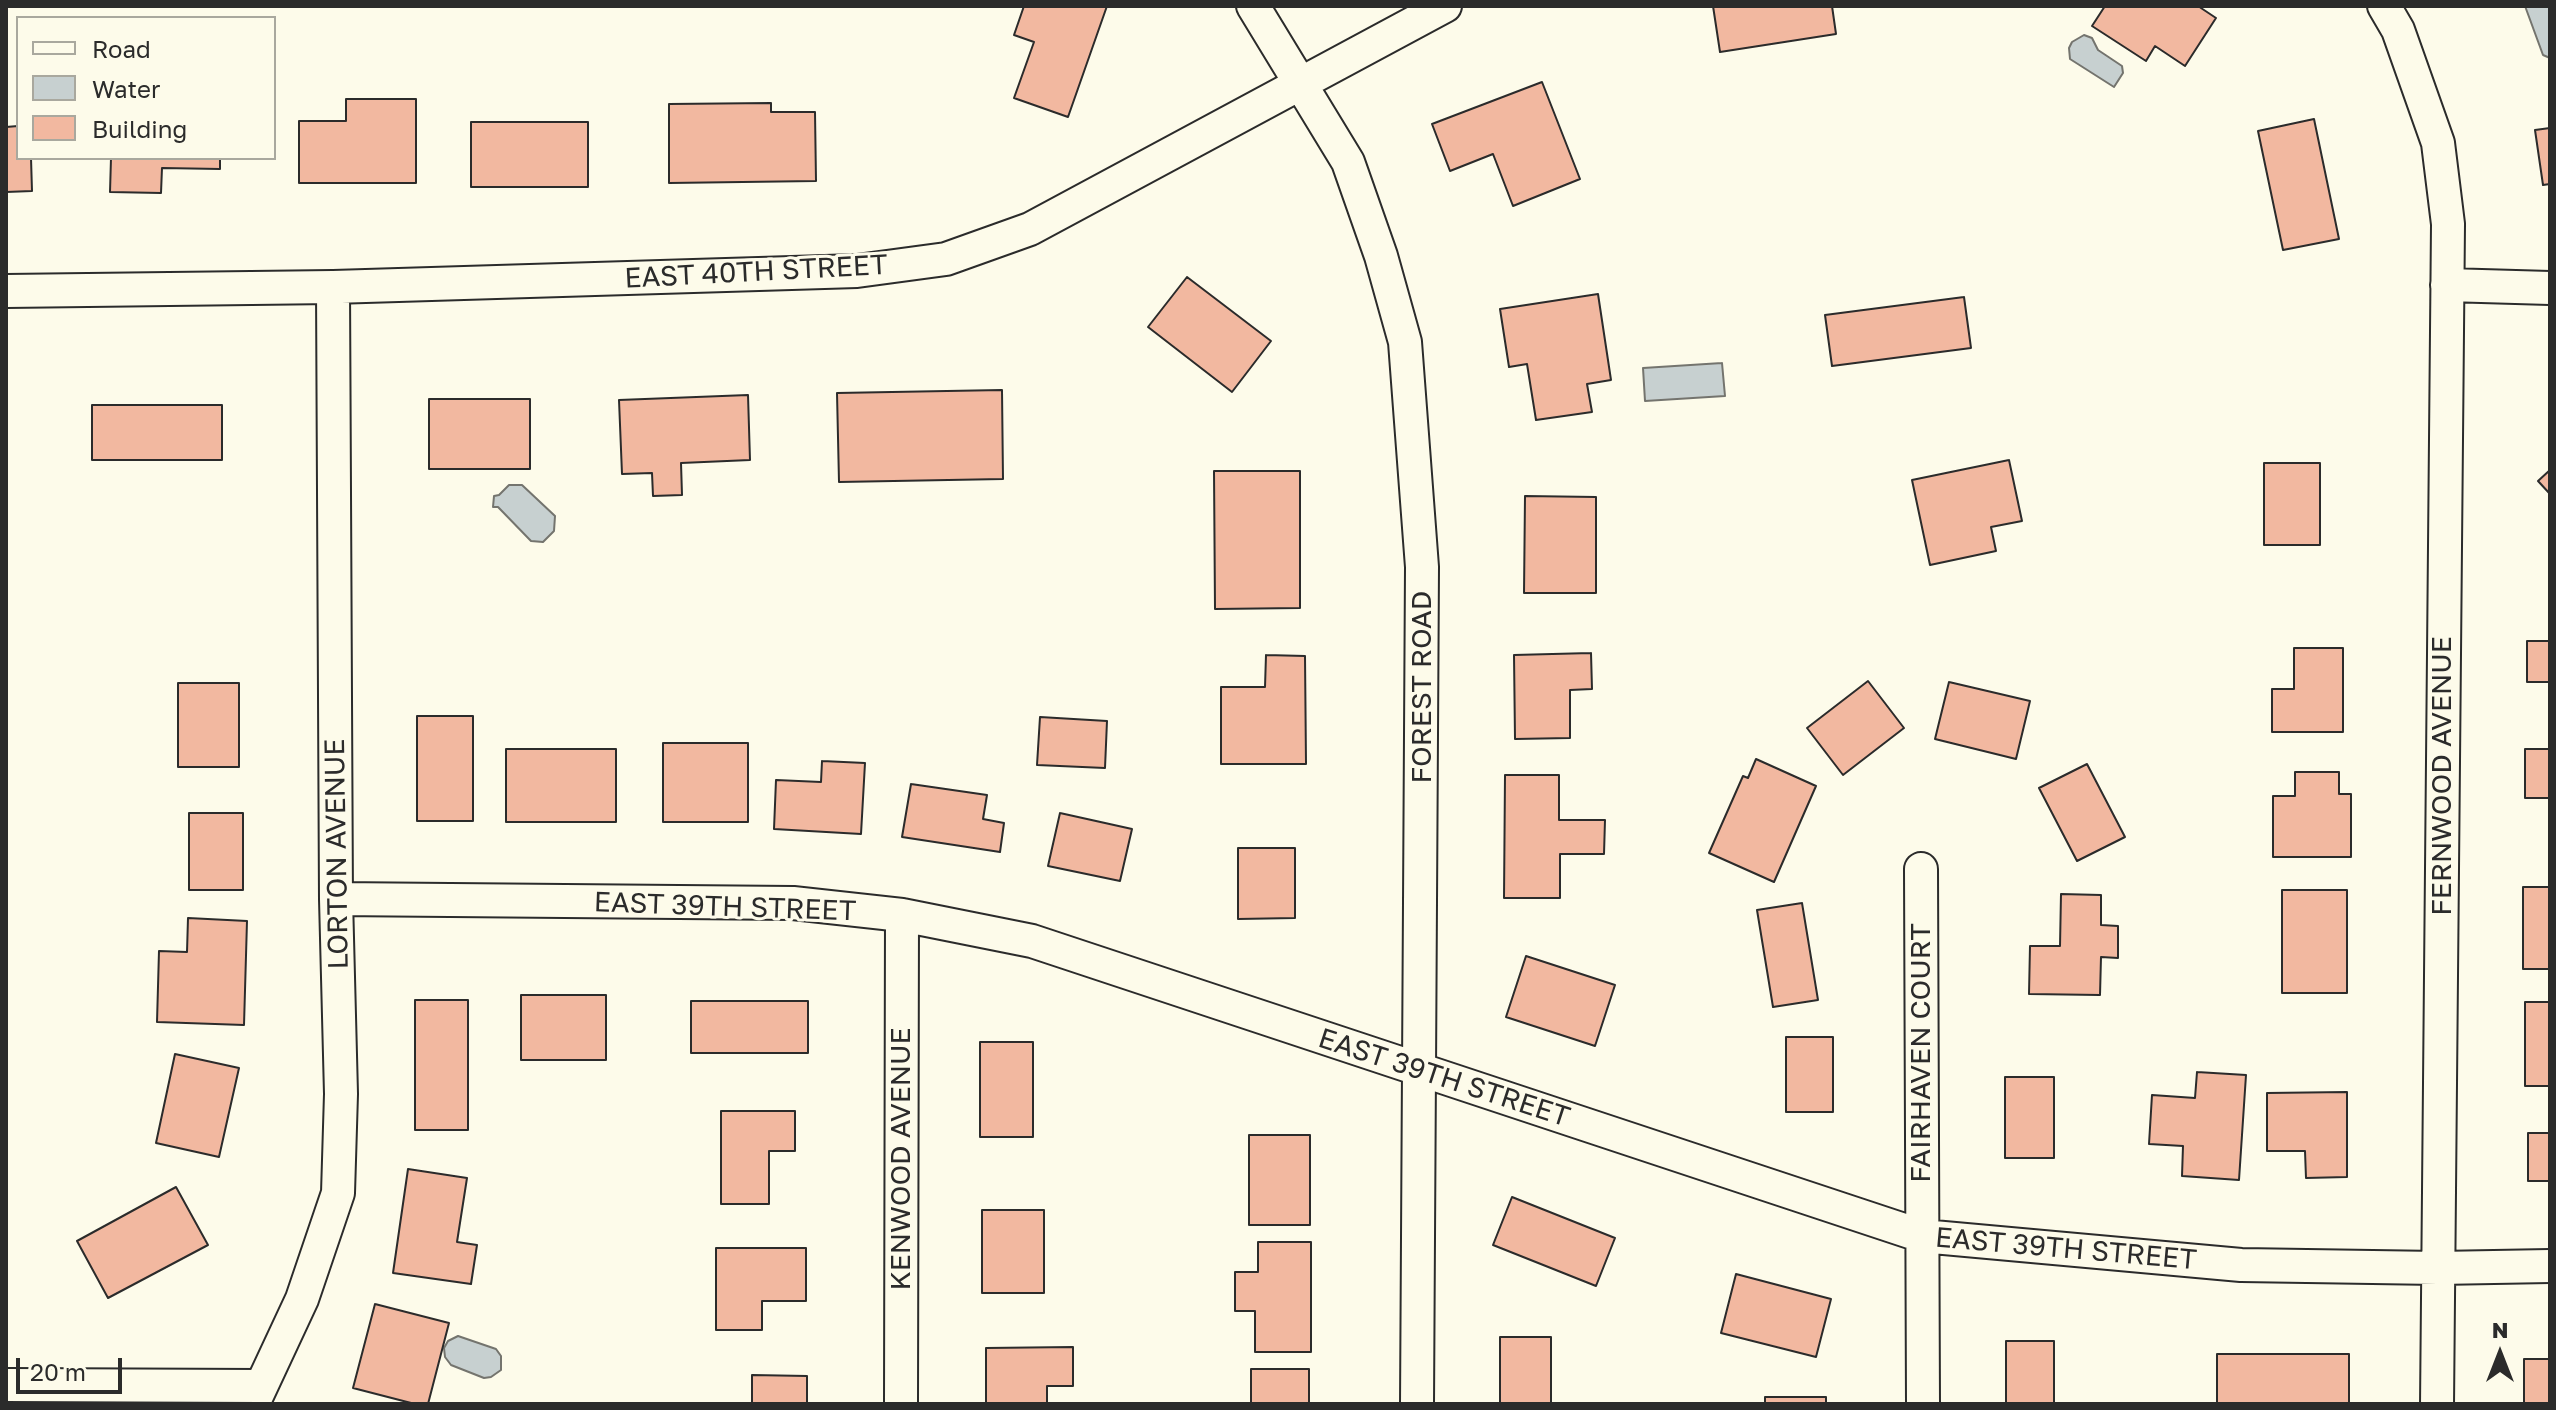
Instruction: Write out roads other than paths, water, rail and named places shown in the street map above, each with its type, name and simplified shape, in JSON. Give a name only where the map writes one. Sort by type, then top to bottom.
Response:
[{"type":"street","name":"FOREST ROAD","points":[[1253,6],[1348,162],[1381,256],[1405,342],[1422,567],[1417,1404]]},
{"type":"street","name":"EAST 40TH STREET","points":[[6,291],[333,287],[857,271],[946,259],[1030,229],[1445,6]]},
{"type":"street","points":[[2384,6],[2398,30],[2438,143],[2448,224],[2447,285],[2550,288]]},
{"type":"street","name":"FERNWOOD AVENUE","points":[[2437,1404],[2447,285]]},
{"type":"street","name":"LORTON AVENUE","points":[[257,1395],[302,1299],[338,1193],[341,1094],[336,899],[333,287]]},
{"type":"street","name":"FAIRHAVEN COURT","points":[[1921,869],[1923,1404]]},
{"type":"street","name":"EAST 39TH STREET","points":[[336,899],[793,903],[902,915],[1032,941],[1922,1236],[2241,1265],[2550,1266]]},
{"type":"street","name":"KENWOOD AVENUE","points":[[901,1404],[902,915]]},
{"type":"street","points":[[6,1385],[257,1395]]},
{"type":"water","points":[[2525,6],[2550,6],[2550,58],[2543,55]]},
{"type":"water","points":[[2084,35],[2092,38],[2098,50],[2122,66],[2123,73],[2114,87],[2070,59],[2072,42]]},
{"type":"water","points":[[1722,363],[1725,396],[1645,401],[1643,368]]},
{"type":"water","points":[[509,485],[522,485],[555,516],[554,531],[543,542],[531,541],[498,507],[493,507],[494,496]]},
{"type":"water","points":[[458,1336],[496,1349],[501,1356],[501,1370],[484,1378],[451,1365],[445,1357],[444,1348],[448,1341]]}]
